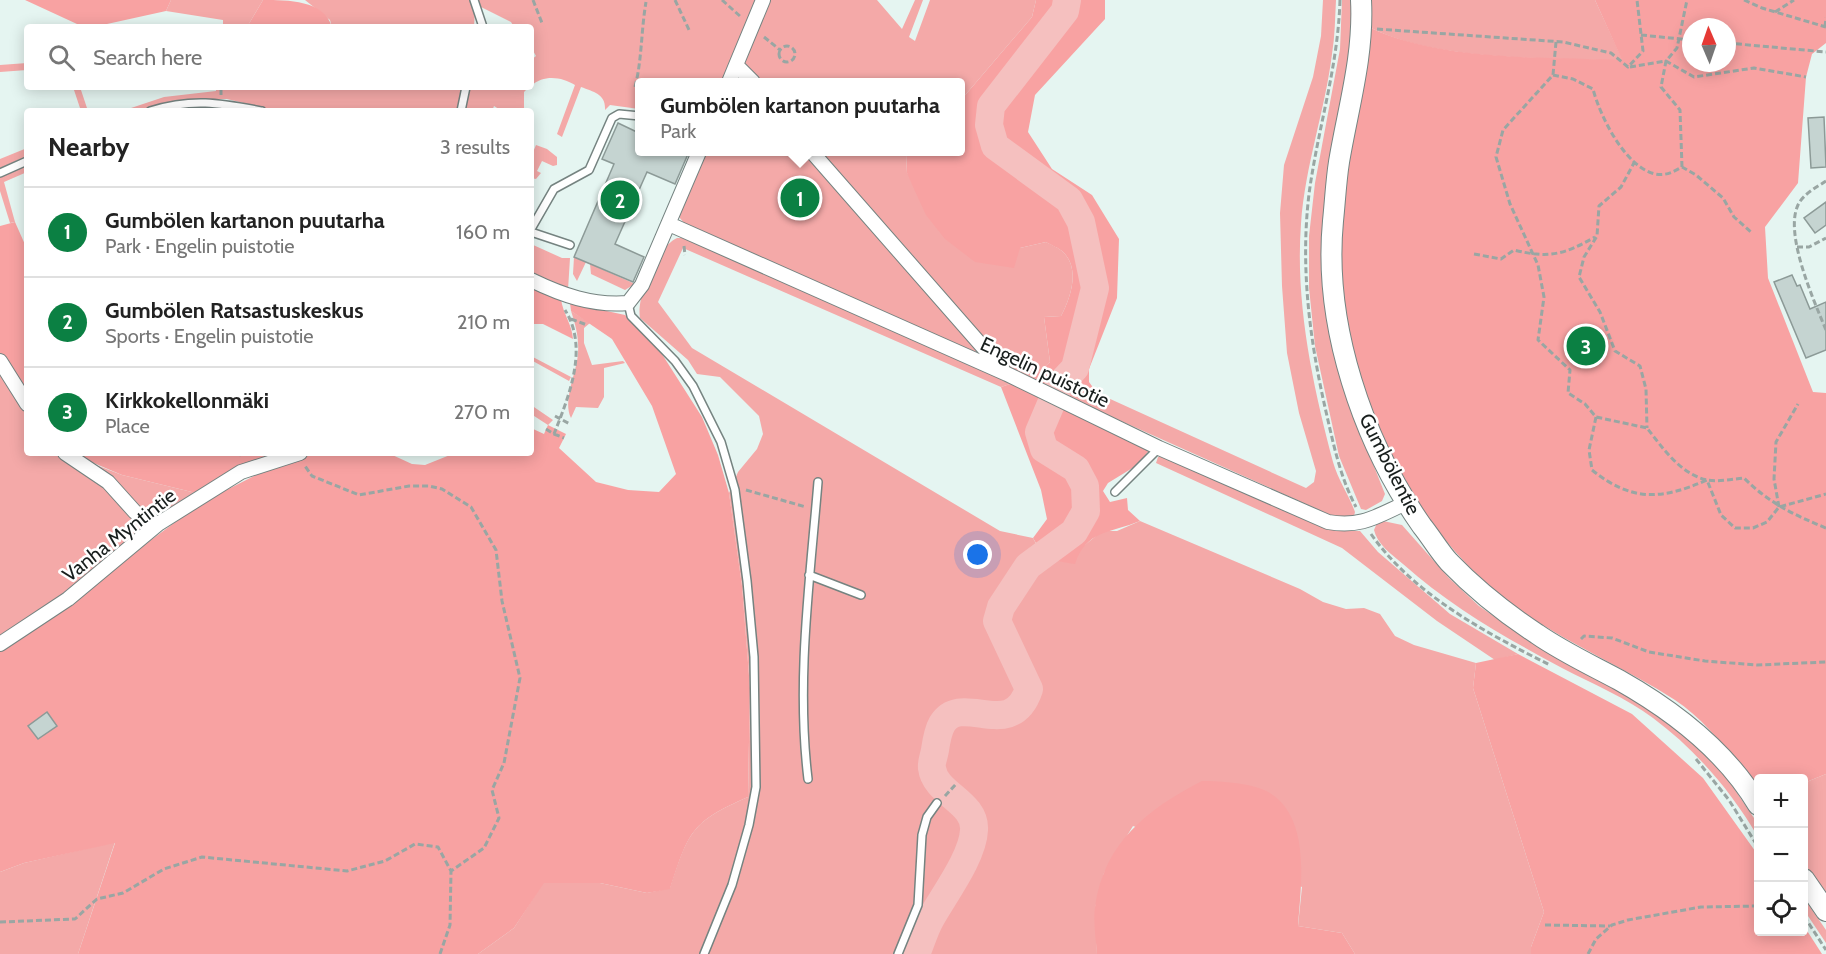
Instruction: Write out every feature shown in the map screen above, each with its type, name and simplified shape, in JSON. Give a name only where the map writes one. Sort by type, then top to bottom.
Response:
[{"type":"main road","name":"Gumbölentie","points":[[1361,0],[1362,28],[1356,80],[1339,163],[1332,225],[1332,272],[1342,341],[1356,396],[1380,455],[1406,503],[1455,568],[1502,611],[1567,653],[1667,709],[1712,746],[1754,798]]},
{"type":"main road","points":[[1805,882],[1826,911]]},
{"type":"street","points":[[731,78],[763,0]]},
{"type":"street","points":[[736,65],[749,78]]},
{"type":"street","points":[[534,281],[564,296],[608,305],[628,303],[642,285],[697,156]]},
{"type":"street","points":[[816,156],[1007,374]]},
{"type":"street","name":"Engelin puistotie","points":[[669,224],[1007,374],[1158,448],[1328,522],[1349,526],[1363,523],[1406,503]]},
{"type":"street","points":[[0,361],[24,399]]},
{"type":"street","points":[[69,456],[108,482],[135,512],[159,524]]},
{"type":"street","name":"Vanha Myntintie","points":[[0,644],[68,599],[159,524],[241,472],[293,456]]},
{"type":"lane","points":[[474,0],[482,24]]},
{"type":"lane","points":[[462,108],[464,90]]},
{"type":"lane","points":[[160,108],[180,102],[220,103],[246,108]]},
{"type":"lane","points":[[534,226],[554,189],[589,170],[612,118],[619,114],[635,116]]},
{"type":"lane","points":[[0,173],[24,163]]},
{"type":"lane","points":[[534,232],[570,245]]},
{"type":"lane","points":[[628,303],[631,316],[675,361],[693,386],[720,442],[735,490],[754,657],[756,786],[749,825],[732,885],[704,954]]},
{"type":"lane","points":[[1116,492],[1158,448]]},
{"type":"lane","points":[[808,779],[802,711],[809,575],[818,482]]},
{"type":"lane","points":[[809,575],[861,595]]},
{"type":"lane","points":[[898,954],[918,905],[922,835],[927,817],[937,803]]},
{"type":"path","points":[[533,0],[542,23]]},
{"type":"path","points":[[675,0],[690,32]]},
{"type":"path","points":[[1340,0],[1339,37],[1309,195],[1305,243],[1307,312],[1316,370],[1337,459],[1363,523],[1379,546],[1429,591],[1464,617],[1551,665]]},
{"type":"path","points":[[1628,67],[1643,51],[1637,0]]},
{"type":"path","points":[[1682,167],[1680,110],[1661,87],[1666,62],[1677,48],[1687,0]]},
{"type":"path","points":[[1744,0],[1826,27],[1826,18]]},
{"type":"path","points":[[1775,12],[1794,0]]},
{"type":"path","points":[[637,78],[640,67],[640,36],[646,2]]},
{"type":"path","points":[[1362,28],[1556,42],[1611,53],[1628,67],[1666,62],[1694,78],[1754,68],[1806,77]]},
{"type":"path","points":[[1641,35],[1682,39]]},
{"type":"path","points":[[1556,42],[1553,75],[1526,101],[1503,130],[1497,157],[1510,204],[1533,255],[1544,297],[1538,340],[1570,370],[1568,393],[1585,404],[1596,417],[1647,428]]},
{"type":"path","points":[[1736,44],[1826,52]]},
{"type":"path","points":[[784,46],[792,48],[794,58],[783,62],[779,58],[780,50],[784,46]]},
{"type":"path","points":[[1553,75],[1573,79],[1593,89],[1599,112],[1621,148],[1635,161],[1654,174],[1669,174],[1682,167]]},
{"type":"path","points":[[1635,161],[1622,187],[1599,206],[1597,236],[1584,258],[1579,277],[1600,312],[1615,351],[1640,366],[1646,388],[1647,428],[1670,457],[1707,480],[1720,515],[1735,528],[1753,528],[1767,522],[1779,507],[1826,494]]},
{"type":"path","points":[[1682,167],[1696,175],[1723,198],[1734,217],[1752,233]]},
{"type":"path","points":[[1826,181],[1803,198],[1797,206],[1797,247],[1801,268],[1826,330]]},
{"type":"path","points":[[1474,254],[1501,259],[1514,250],[1533,255],[1568,253],[1597,236]]},
{"type":"path","points":[[1797,247],[1809,247],[1826,238]]},
{"type":"path","points":[[554,434],[573,374],[578,342],[571,319],[563,307],[564,296]]},
{"type":"path","points":[[571,319],[588,326]]},
{"type":"path","points":[[1779,507],[1774,479],[1776,442],[1798,404]]},
{"type":"path","points":[[555,416],[570,424]]},
{"type":"path","points":[[1596,417],[1589,450],[1592,470],[1612,486],[1656,496],[1684,490],[1707,480],[1744,478],[1762,496],[1779,507],[1826,528]]},
{"type":"path","points":[[546,429],[564,438]]},
{"type":"path","points":[[300,456],[312,476],[359,495],[419,486],[429,486],[449,493],[471,507],[496,550],[502,601],[520,678],[504,764],[492,790],[499,818],[484,848],[451,871]]},
{"type":"path","points":[[735,490],[752,490],[816,510]]},
{"type":"path","points":[[1567,653],[1584,636],[1612,638],[1649,652],[1705,661],[1757,665],[1826,662]]},
{"type":"path","points":[[1695,758],[1729,800],[1754,841]]},
{"type":"path","points":[[937,803],[956,784]]},
{"type":"path","points":[[0,922],[75,919],[97,899],[123,893],[164,869],[202,857],[347,871],[385,861],[415,844],[438,847],[451,871],[450,924],[440,954]]},
{"type":"path","points":[[1588,954],[1596,939],[1612,926],[1628,920],[1701,907],[1754,906]]},
{"type":"path","points":[[1808,923],[1826,950]]},
{"type":"path","points":[[1545,925],[1612,926]]},
{"type":"shaded area","points":[[25,0],[171,0],[166,11],[107,24],[77,24]]},
{"type":"shaded area","points":[[171,0],[263,0],[249,24],[223,24],[223,20],[166,11]]},
{"type":"shaded area","points":[[263,0],[283,0],[304,3],[321,11],[331,24],[249,24]]},
{"type":"shaded area","points":[[305,0],[877,0],[902,29],[915,0],[923,0],[909,37],[915,41],[930,0],[1036,0],[1032,17],[965,95],[965,78],[635,78],[635,108],[610,105],[605,110],[604,100],[601,97],[581,87],[562,137],[557,134],[575,85],[553,78],[534,84],[534,58],[536,56],[534,24],[512,24],[481,7],[475,10],[474,24],[331,24],[330,20]]},
{"type":"shaded area","points":[[1036,0],[1105,0],[1105,19],[1035,95],[1028,132],[1052,169],[1092,195],[1119,239],[1117,298],[1089,369],[1089,382],[1097,393],[1063,395],[1030,380],[1050,362],[1044,317],[1061,316],[1068,301],[1073,275],[1072,267],[1063,252],[1046,242],[1020,248],[1014,268],[975,262],[945,239],[926,215],[907,173],[906,156],[965,156],[965,95],[1032,17]]},
{"type":"shaded area","points":[[1323,0],[1336,0],[1334,40],[1303,202],[1300,254],[1303,314],[1319,404],[1335,469],[1355,512],[1354,516],[1337,518],[1063,395],[1097,393],[1306,488],[1314,482],[1316,471],[1299,413],[1287,353],[1280,213],[1284,165],[1313,77],[1321,36]]},
{"type":"shaded area","points":[[1342,0],[1353,0],[1352,29],[1327,306],[1333,348],[1344,391],[1385,494],[1382,501],[1366,510],[1361,509],[1339,456],[1315,346],[1309,288],[1309,236],[1315,183],[1340,49]]},
{"type":"shaded area","points":[[1370,0],[1595,0],[1623,61],[1494,56],[1429,47],[1371,28]]},
{"type":"shaded area","points":[[1595,0],[1826,0],[1826,43],[1812,54],[1806,77],[1798,183],[1765,227],[1768,278],[1813,392],[1826,393],[1826,774],[1808,781],[1808,774],[1754,774],[1754,785],[1699,719],[1675,700],[1527,615],[1483,580],[1445,540],[1413,495],[1386,446],[1366,394],[1351,340],[1343,285],[1341,230],[1345,180],[1371,28],[1398,39],[1461,52],[1622,60]]},
{"type":"shaded area","points":[[24,63],[24,70],[0,72],[0,65]]},
{"type":"shaded area","points":[[74,90],[81,90],[87,108],[80,108]]},
{"type":"shaded area","points":[[461,90],[458,108],[264,108],[227,99],[191,99],[153,108],[131,108],[164,97],[216,91]]},
{"type":"shaded area","points":[[468,90],[526,90],[524,108],[494,106],[493,108],[464,108]]},
{"type":"shaded area","points":[[536,145],[547,149],[557,157],[557,165],[553,166],[542,161],[537,171],[541,173],[536,179],[534,179]]},
{"type":"shaded area","points":[[24,149],[24,157],[0,168],[0,159]]},
{"type":"shaded area","points":[[699,156],[906,156],[907,173],[1020,248],[1046,242],[1061,251],[1068,259],[1073,275],[1064,309],[1061,316],[1044,317],[1050,362],[1030,380],[685,224],[679,217],[679,207]]},
{"type":"shaded area","points":[[24,164],[24,173],[4,182],[15,222],[10,223],[0,191],[0,175]]},
{"type":"shaded area","points":[[15,222],[24,242],[24,393],[0,354],[0,226]]},
{"type":"shaded area","points":[[677,238],[689,238],[1013,383],[1001,387],[683,248],[658,302],[692,348],[1000,531],[1033,538],[1042,555],[1055,562],[1080,549],[1102,531],[1117,531],[1140,521],[1300,589],[1323,602],[1346,609],[1364,608],[1380,614],[1395,636],[1414,645],[1476,663],[1473,688],[1544,912],[1531,947],[1531,954],[1355,954],[1342,933],[1298,926],[1302,887],[1133,826],[1104,873],[1095,908],[1097,954],[478,954],[514,928],[543,883],[600,883],[647,893],[670,888],[682,853],[695,830],[714,814],[748,797],[750,688],[742,586],[729,493],[738,472],[757,449],[763,434],[759,416],[720,377],[697,374],[688,360],[640,318],[641,298],[655,262],[662,251]]},
{"type":"shaded area","points":[[534,245],[562,258],[570,258],[568,290],[534,277]]},
{"type":"shaded area","points":[[574,257],[586,262],[577,281],[573,274]]},
{"type":"shaded area","points":[[590,264],[633,285],[625,290],[591,274]]},
{"type":"shaded area","points":[[534,287],[561,299],[573,339],[543,324],[534,324]]},
{"type":"shaded area","points":[[570,303],[625,315],[660,351],[702,417],[718,455],[729,493],[742,586],[750,688],[748,797],[714,814],[695,831],[682,854],[670,889],[647,893],[600,883],[544,883],[514,928],[478,954],[78,954],[115,843],[24,863],[0,872],[0,646],[39,623],[201,503],[264,471],[305,456],[395,456],[412,464],[425,465],[448,456],[534,456],[534,429],[544,434],[548,425],[566,434],[559,448],[596,482],[628,490],[659,492],[676,474],[652,406],[612,339],[571,311]]},
{"type":"shaded area","points":[[571,311],[590,323],[584,328],[584,343],[592,365],[623,361],[625,363],[604,368],[604,397],[598,408],[576,407],[571,418],[568,403],[578,348],[577,332]]},
{"type":"shaded area","points":[[534,358],[571,377],[569,381],[534,362]]},
{"type":"shaded area","points":[[0,367],[24,409],[24,456],[59,456],[103,485],[142,527],[140,532],[55,602],[0,635]]},
{"type":"shaded area","points":[[1013,383],[1150,449],[1139,464],[1108,483],[1103,491],[1110,502],[1127,498],[1128,510],[1140,521],[1101,534],[1093,539],[1080,553],[1075,564],[1045,554],[1033,538],[1047,519],[1041,490],[1001,387]]},
{"type":"shaded area","points":[[534,407],[553,420],[548,425],[534,416]]},
{"type":"shaded area","points":[[1165,454],[1318,525],[1340,531],[1360,531],[1378,552],[1450,614],[1518,654],[1495,660],[1437,621],[1342,548],[1156,463],[1158,457]]},
{"type":"shaded area","points":[[77,456],[283,456],[196,493],[122,475]]},
{"type":"shaded area","points":[[83,460],[122,475],[196,493],[167,510],[147,512]]},
{"type":"shaded area","points":[[1383,521],[1402,525],[1449,578],[1479,606],[1524,637],[1657,713],[1699,748],[1725,775],[1754,818],[1754,830],[1712,772],[1669,730],[1632,704],[1520,645],[1440,594],[1382,545],[1374,530],[1377,523]]},
{"type":"shaded area","points":[[1518,654],[1632,714],[1703,778],[1754,849],[1754,936],[1808,936],[1808,932],[1822,954],[1531,954],[1531,947],[1544,912],[1473,688],[1476,663]]},
{"type":"shaded area","points":[[1826,774],[1826,896],[1808,868],[1808,781]]},
{"type":"shaded area","points":[[1202,781],[1227,782],[1255,787],[1270,793],[1283,804],[1298,836],[1301,892],[1298,926],[1342,933],[1355,954],[1097,954],[1095,907],[1100,884],[1108,864],[1132,830],[1147,816],[1164,803]]},
{"type":"shaded area","points":[[115,842],[78,954],[0,954],[0,872],[24,863]]},
{"type":"shaded area","points":[[1808,904],[1826,930],[1826,943],[1808,916]]},
{"type":"building","points":[[1824,117],[1826,167],[1811,168],[1808,118]]},
{"type":"building","points":[[618,123],[635,131],[635,156],[687,156],[675,184],[647,172],[615,244],[644,257],[633,282],[574,257],[614,164],[602,159]]},
{"type":"building","points":[[1826,202],[1826,225],[1815,233],[1804,218]]},
{"type":"building","points":[[1792,275],[1797,286],[1800,285],[1810,309],[1826,302],[1826,350],[1806,358],[1774,282]]},
{"type":"building","points":[[47,712],[57,726],[38,739],[28,726]]},
{"type":"waterway","points":[[916,954],[930,920],[969,852],[974,830],[969,812],[940,785],[935,777],[932,764],[939,730],[951,715],[962,712],[999,715],[1011,713],[1021,705],[1029,689],[997,621],[1001,607],[1028,566],[1074,532],[1086,511],[1085,486],[1076,469],[1044,449],[1039,432],[1059,385],[1075,368],[1095,288],[1081,222],[1069,200],[995,146],[989,125],[991,106],[1065,11],[1067,0]]},
{"type":"place","name":"Gumbölen kartanon puutarha","points":[[800,198]]},
{"type":"place","name":"Gumbölen Ratsastuskeskus","points":[[620,200]]},
{"type":"place","name":"Kirkkokellonmäki","points":[[1586,346]]}]
